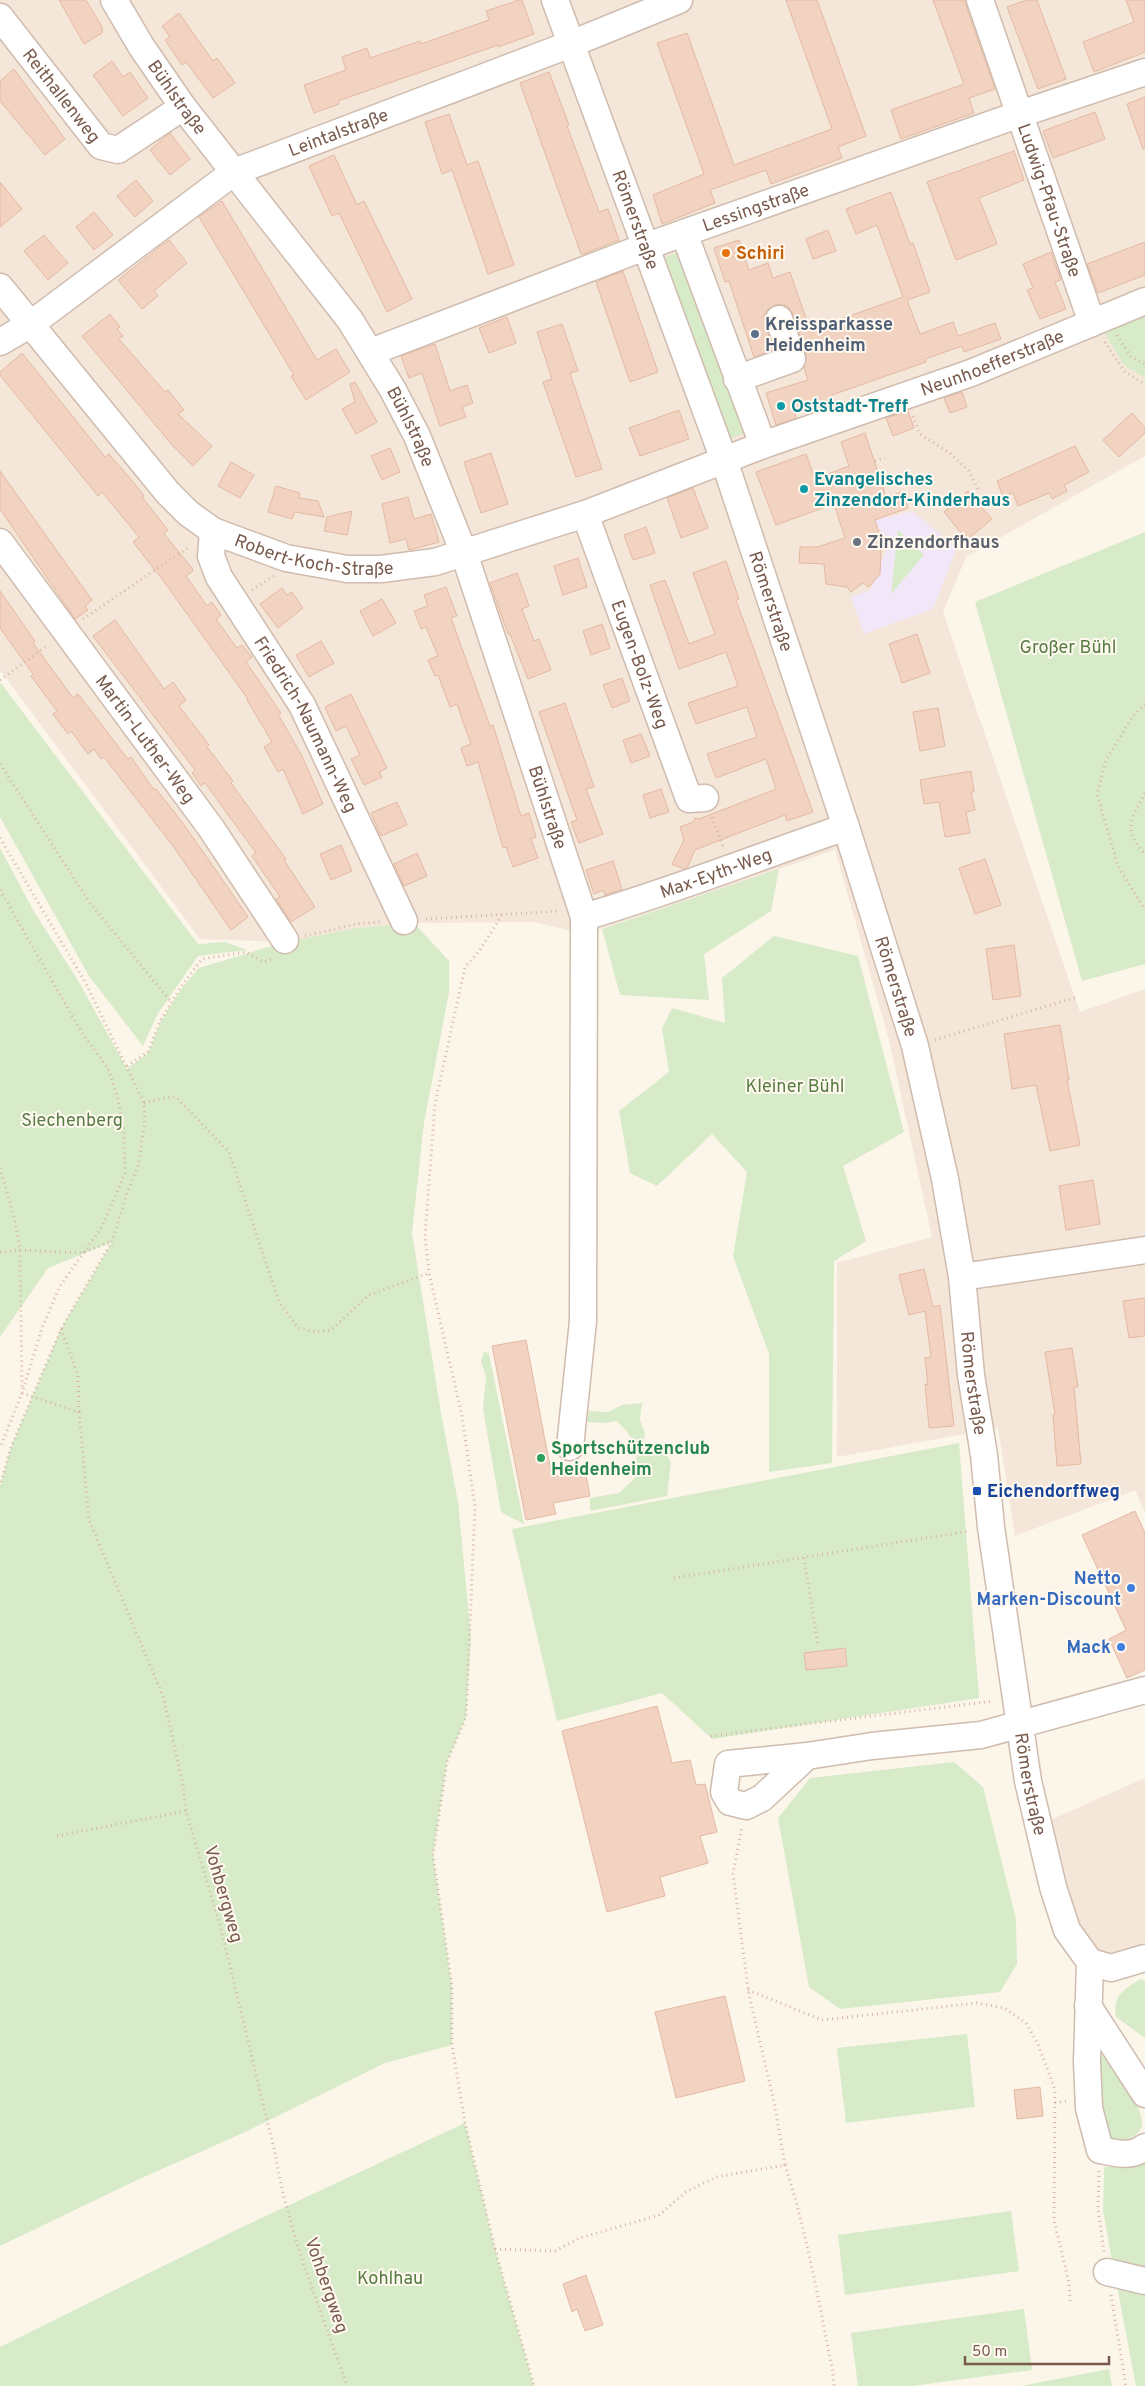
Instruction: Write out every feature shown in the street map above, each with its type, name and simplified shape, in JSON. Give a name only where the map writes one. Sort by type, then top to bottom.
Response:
[{"type":"street","name":"Bühlstraße","points":[[114,0],[141,46],[183,107],[332,295],[371,352],[417,436],[464,553],[572,914]]},
{"type":"street","name":"Römerstraße","points":[[554,0],[647,246],[724,460],[846,827],[915,1046],[944,1179],[962,1277],[971,1375],[984,1455],[991,1527],[1015,1700],[1037,1826],[1053,1887],[1067,1930],[1090,1962]]},
{"type":"street","name":"Leintalstraße","points":[[31,324],[234,172],[571,44],[679,0]]},
{"type":"street","name":"Ludwig-Pfau-Straße","points":[[980,0],[1020,114],[1100,320]]},
{"type":"street","name":"Reithallenweg","points":[[0,18],[101,146],[118,150],[183,107]]},
{"type":"street","name":"Lessingstraße","points":[[371,352],[647,246],[1020,114],[1145,72]]},
{"type":"street","points":[[684,233],[763,445]]},
{"type":"street","name":"Robert-Koch-Straße","points":[[0,287],[168,493],[188,513],[213,531],[273,555],[298,561],[347,569],[381,569],[435,562],[585,514],[724,460]]},
{"type":"street","name":"Neunhoefferstraße","points":[[724,460],[977,370],[1145,301]]},
{"type":"street","points":[[737,379],[792,359],[779,319]]},
{"type":"street","points":[[0,342],[31,324]]},
{"type":"street","name":"Eugen-Bolz-Weg","points":[[585,514],[689,800],[705,798]]},
{"type":"street","name":"Friedrich-Naumann-Weg","points":[[213,531],[210,545],[214,565],[302,705],[404,921]]},
{"type":"street","name":"Martin-Luther-Weg","points":[[0,542],[211,828],[285,940]]},
{"type":"street","name":"Max-Eyth-Weg","points":[[572,914],[663,894],[730,867],[846,827]]},
{"type":"street","points":[[570,1447],[583,1321],[572,914]]},
{"type":"street","points":[[962,1277],[1145,1250]]},
{"type":"street","points":[[807,1756],[762,1798],[746,1806],[730,1802],[724,1792],[728,1764],[981,1735],[1145,1690]]},
{"type":"street","points":[[1145,1958],[1111,1968],[1090,1962],[1088,2006],[1088,2108],[1100,2150],[1124,2155],[1137,2153],[1145,2147]]},
{"type":"street","points":[[1088,2006],[1145,2094]]},
{"type":"street","points":[[1107,2272],[1145,2281]]},
{"type":"path","points":[[1100,320],[1131,357],[1145,364]]},
{"type":"path","points":[[1100,320],[1124,371],[1145,384]]},
{"type":"path","points":[[905,397],[920,434],[951,454],[963,465],[978,489]]},
{"type":"path","points":[[875,461],[885,458]]},
{"type":"path","points":[[0,680],[67,631],[213,531]]},
{"type":"path","points":[[235,601],[298,561]]},
{"type":"path","points":[[1145,704],[1133,716],[1106,760],[1097,794],[1118,866],[1145,910]]},
{"type":"path","points":[[0,764],[90,903],[171,1002]]},
{"type":"path","points":[[1145,793],[1130,822],[1134,842],[1145,854]]},
{"type":"path","points":[[705,798],[730,867]]},
{"type":"path","points":[[0,838],[84,980],[144,1103],[145,1121],[138,1166],[127,1193],[112,1241],[61,1329],[11,1447],[0,1486]]},
{"type":"path","points":[[0,890],[82,1033],[108,1068],[118,1098],[124,1132],[125,1173],[103,1225],[60,1286],[42,1328],[22,1393],[0,1448]]},
{"type":"path","points":[[479,916],[572,914]]},
{"type":"path","points":[[502,915],[480,950],[465,967],[437,1094],[425,1236],[429,1273],[462,1416],[475,1507],[466,1717],[447,1762],[433,1855],[452,1987],[452,2044],[465,2123],[495,2249],[534,2386]]},
{"type":"path","points":[[127,1066],[148,1052],[160,1021],[171,1002],[202,959],[246,952],[264,962],[281,956],[285,940]]},
{"type":"path","points":[[915,1046],[1077,997]]},
{"type":"path","points":[[144,1103],[176,1097],[230,1152],[279,1302],[298,1328],[317,1332],[331,1330],[368,1295],[429,1273]]},
{"type":"path","points":[[0,1168],[20,1250],[22,1393]]},
{"type":"path","points":[[0,1252],[20,1250],[82,1253],[112,1241]]},
{"type":"path","name":"Vohbergweg","points":[[61,1329],[78,1375],[79,1412],[88,1520],[163,1696],[182,1780],[186,1811],[225,1946],[275,2153],[280,2186],[303,2261],[347,2386]]},
{"type":"path","points":[[22,1393],[79,1412]]},
{"type":"path","points":[[674,1578],[991,1527]]},
{"type":"path","points":[[804,1558],[818,1645]]},
{"type":"path","points":[[711,1736],[1015,1700]]},
{"type":"path","points":[[746,1806],[733,1874],[748,1990],[774,2102],[785,2164],[794,2192],[815,2287],[834,2386]]},
{"type":"path","points":[[57,1836],[186,1811]]},
{"type":"path","points":[[748,1990],[822,2020],[977,2003],[1004,2008],[1026,2023],[1038,2044],[1055,2090],[1054,2220],[1069,2284],[1070,2301]]},
{"type":"path","points":[[495,2249],[555,2251],[580,2238],[658,2215],[686,2192],[716,2177],[785,2164]]},
{"type":"shaded area","points":[[0,0],[1145,0],[1145,456],[966,557],[943,612],[1080,1012],[1145,989],[1145,1513],[1135,1490],[1015,1536],[998,1428],[837,1457],[837,1263],[932,1237],[889,1040],[835,850],[586,934],[533,922],[414,923],[357,928],[285,942],[200,939],[0,670]]},
{"type":"shaded area","points":[[883,511],[888,518],[912,511],[957,548],[933,609],[864,634],[851,597],[870,590],[887,549],[878,525],[862,530]]},
{"type":"shaded area","points":[[1145,1778],[1145,1958],[1090,1962],[1037,1826]]},
{"type":"green space","points":[[688,249],[751,431],[729,439],[665,257]]},
{"type":"green space","points":[[1145,313],[1145,378],[1124,365],[1103,330]]},
{"type":"green space","points":[[898,530],[924,555],[891,594]]},
{"type":"green space","name":"Großer Bühl","points":[[1145,532],[1145,964],[1082,981],[975,602]]},
{"type":"green space","points":[[0,682],[198,944],[225,942],[247,950],[198,956],[157,1015],[143,1046],[89,976],[0,817]]},
{"type":"green space","name":"Siechenberg","points":[[0,848],[33,910],[79,982],[127,1069],[148,1053],[161,1021],[181,989],[199,968],[285,942],[357,928],[414,923],[449,961],[449,992],[424,1123],[412,1233],[441,1413],[458,1502],[471,1637],[466,1717],[447,1762],[433,1855],[452,1987],[452,2045],[385,2063],[243,2133],[135,2181],[0,2246],[0,1486],[11,1447],[61,1329],[112,1242],[48,1268],[0,1337]]},
{"type":"green space","points":[[779,869],[771,911],[704,954],[709,1000],[620,995],[602,929]]},
{"type":"green space","name":"Kleiner Bühl","points":[[774,936],[858,956],[904,1132],[843,1166],[866,1241],[834,1261],[832,1463],[769,1472],[769,1354],[733,1256],[747,1172],[712,1134],[657,1186],[630,1173],[619,1111],[669,1072],[662,1029],[672,1008],[725,1023],[722,978]]},
{"type":"green space","points":[[484,1351],[489,1354],[524,1524],[501,1512],[483,1409],[486,1376],[481,1362]]},
{"type":"green space","points":[[642,1403],[640,1420],[645,1433],[642,1448],[664,1450],[671,1462],[667,1496],[590,1511],[590,1498],[619,1493],[638,1475],[634,1445],[628,1433],[616,1421],[604,1423],[587,1422],[589,1411],[608,1412],[622,1405]]},
{"type":"green space","points":[[959,1443],[979,1698],[712,1739],[662,1693],[557,1721],[512,1529]]},
{"type":"green space","points":[[954,1762],[983,1787],[1016,1919],[1017,1964],[1000,1992],[840,2009],[809,1987],[778,1818],[810,1778]]},
{"type":"green space","points":[[1141,1979],[1145,1981],[1145,2038],[1116,2017],[1115,2010],[1118,1998],[1125,1989]]},
{"type":"green space","points":[[967,2034],[975,2107],[846,2123],[837,2048]]},
{"type":"green space","points":[[1103,2056],[1127,2089],[1141,2117],[1142,2124],[1140,2130],[1123,2142],[1112,2138],[1105,2125],[1098,2060]]},
{"type":"green space","name":"Kohlhau","points":[[465,2123],[495,2249],[534,2386],[0,2386],[0,2347],[238,2229]]},
{"type":"green space","points":[[1145,2162],[1145,2274],[1112,2261],[1103,2211],[1104,2167],[1139,2166]]},
{"type":"green space","points":[[1011,2211],[1019,2271],[845,2295],[838,2235]]},
{"type":"green space","points":[[1116,2281],[1145,2288],[1145,2386],[1136,2386]]},
{"type":"green space","points":[[1024,2309],[1032,2370],[912,2386],[858,2386],[851,2333]]},
{"type":"green space","points":[[1109,2369],[1112,2386],[1021,2386]]},
{"type":"building","points":[[59,0],[86,0],[102,27],[102,33],[84,44]]},
{"type":"building","points":[[522,0],[534,34],[338,101],[339,104],[314,113],[304,85],[346,70],[342,57],[367,48],[370,58],[420,41],[421,44],[489,20],[486,11]]},
{"type":"building","points":[[786,0],[817,0],[866,136],[838,147],[842,158],[771,184],[766,170],[710,190],[715,203],[662,224],[653,195],[704,174],[657,43],[687,33],[734,165],[832,129]]},
{"type":"building","points":[[933,0],[964,0],[995,89],[969,98],[974,113],[901,139],[891,110],[964,84]]},
{"type":"building","points":[[1027,0],[1037,0],[1066,79],[1038,89],[1007,7]]},
{"type":"building","points":[[1126,0],[1145,0],[1145,52],[1094,72],[1083,42],[1134,22]]},
{"type":"building","points":[[179,13],[213,61],[217,58],[235,83],[213,98],[186,62],[182,65],[165,40],[170,37],[162,26]]},
{"type":"building","points":[[112,61],[123,77],[130,72],[148,98],[123,116],[93,75]]},
{"type":"building","points":[[14,69],[65,139],[45,155],[0,101],[0,81]]},
{"type":"building","points":[[549,72],[599,212],[608,209],[619,240],[581,254],[520,83]]},
{"type":"building","points":[[1145,97],[1145,148],[1143,149],[1127,104]]},
{"type":"building","points":[[1095,112],[1105,139],[1053,158],[1043,131]]},
{"type":"building","points":[[449,114],[467,165],[478,161],[514,265],[488,274],[452,170],[442,174],[425,122]]},
{"type":"building","points":[[170,133],[190,159],[170,175],[150,150]]},
{"type":"building","points":[[1014,151],[1024,180],[979,198],[997,244],[956,260],[927,182]]},
{"type":"building","points":[[334,155],[357,205],[364,201],[412,299],[387,312],[339,213],[332,216],[309,166]]},
{"type":"building","points":[[136,180],[153,201],[135,217],[117,196]]},
{"type":"building","points":[[0,182],[22,209],[0,227]]},
{"type":"building","points":[[891,192],[910,244],[913,243],[930,292],[907,300],[920,334],[953,322],[958,336],[995,323],[1001,339],[964,352],[962,346],[925,359],[926,362],[832,395],[834,400],[795,413],[796,418],[776,425],[766,393],[808,380],[804,368],[806,354],[793,314],[783,304],[775,305],[768,309],[764,315],[773,350],[754,357],[729,281],[725,282],[714,248],[739,240],[749,270],[768,263],[773,278],[790,272],[810,330],[903,297],[877,225],[856,234],[846,209]]},
{"type":"building","points":[[222,201],[317,360],[336,349],[350,372],[306,400],[291,376],[294,375],[199,217]]},
{"type":"building","points":[[94,212],[113,235],[94,250],[76,227]]},
{"type":"building","points":[[828,230],[836,251],[813,259],[806,239]]},
{"type":"building","points":[[44,235],[68,263],[48,280],[24,251]]},
{"type":"building","points":[[169,240],[187,263],[154,291],[158,296],[142,309],[118,280]]},
{"type":"building","points":[[1145,242],[1145,275],[1098,293],[1087,264]]},
{"type":"building","points":[[1051,252],[1061,280],[1055,282],[1066,309],[1040,319],[1027,290],[1033,288],[1023,264]]},
{"type":"building","points":[[623,271],[658,372],[630,382],[596,282]]},
{"type":"building","points":[[110,314],[120,327],[117,329],[123,336],[119,339],[165,392],[168,390],[184,410],[178,414],[212,446],[193,466],[172,445],[82,336]]},
{"type":"building","points":[[507,317],[516,343],[489,353],[479,328]]},
{"type":"building","points":[[562,324],[578,371],[570,373],[602,469],[576,477],[543,382],[552,379],[537,332]]},
{"type":"building","points":[[435,344],[450,391],[467,385],[473,403],[462,407],[466,417],[440,426],[422,373],[409,378],[401,356]]},
{"type":"building","points":[[22,353],[105,457],[109,454],[134,483],[144,496],[142,497],[168,530],[164,534],[192,568],[193,571],[186,576],[207,606],[212,602],[221,615],[216,619],[237,648],[242,645],[252,657],[246,662],[281,713],[278,714],[302,756],[323,804],[303,814],[283,769],[278,772],[264,747],[272,742],[248,699],[162,579],[133,542],[139,537],[102,492],[98,496],[0,375],[0,372]]},
{"type":"building","points":[[355,382],[377,422],[356,434],[342,409],[355,402],[350,384]]},
{"type":"building","points":[[962,392],[967,407],[950,413],[944,398]]},
{"type":"building","points":[[679,410],[689,439],[640,456],[629,428]]},
{"type":"building","points":[[908,411],[914,428],[893,436],[886,418]]},
{"type":"building","points":[[1132,413],[1145,427],[1145,433],[1119,457],[1103,440]]},
{"type":"building","points":[[865,433],[886,497],[902,492],[908,508],[875,520],[884,548],[881,550],[880,574],[869,587],[863,583],[851,592],[847,587],[826,584],[824,564],[799,563],[800,547],[817,547],[845,538],[834,504],[776,525],[756,472],[806,454],[815,479],[849,466],[841,442]]},
{"type":"building","points":[[1075,446],[1089,472],[1064,485],[1067,491],[1052,499],[1049,493],[1018,506],[1013,493],[1003,497],[997,481]]},
{"type":"building","points":[[390,448],[400,472],[382,480],[371,456]]},
{"type":"building","points":[[491,453],[508,504],[481,513],[464,462]]},
{"type":"building","points":[[231,462],[254,475],[240,498],[218,486]]},
{"type":"building","points":[[0,471],[92,600],[85,606],[88,610],[75,619],[0,509]]},
{"type":"building","points":[[276,486],[300,493],[299,498],[318,501],[324,517],[295,512],[292,519],[268,512]]},
{"type":"building","points":[[693,488],[708,528],[681,538],[667,498]]},
{"type":"building","points":[[968,491],[992,519],[967,540],[944,512]]},
{"type":"building","points":[[408,497],[414,519],[431,514],[439,542],[409,550],[406,539],[390,543],[382,504]]},
{"type":"building","points":[[352,511],[347,535],[324,531],[327,517]]},
{"type":"building","points":[[646,527],[655,553],[633,560],[624,535]]},
{"type":"building","points":[[578,558],[587,587],[563,595],[554,566]]},
{"type":"building","points":[[726,561],[739,599],[736,600],[813,812],[787,821],[785,815],[695,850],[687,868],[684,869],[672,864],[684,840],[680,827],[693,822],[695,818],[699,819],[776,789],[766,759],[716,778],[707,754],[757,737],[747,707],[696,724],[688,703],[738,686],[726,652],[679,669],[650,585],[665,580],[689,644],[715,634],[693,573]]},
{"type":"building","points":[[517,573],[529,606],[522,609],[534,641],[539,639],[551,670],[528,679],[510,634],[508,634],[490,583]]},
{"type":"building","points":[[446,587],[457,616],[451,618],[490,726],[493,725],[521,816],[529,813],[536,837],[531,839],[538,858],[513,867],[506,847],[503,848],[478,762],[467,766],[461,748],[471,744],[457,704],[450,707],[438,675],[435,676],[428,660],[438,656],[426,627],[421,629],[414,611],[428,606],[424,595]]},
{"type":"building","points":[[282,588],[287,595],[292,592],[303,608],[278,628],[260,604]]},
{"type":"building","points":[[0,591],[35,641],[33,643],[73,698],[78,694],[128,759],[131,757],[154,790],[156,789],[182,822],[248,917],[231,930],[173,846],[104,757],[101,759],[94,749],[88,754],[71,731],[68,734],[53,714],[57,711],[31,676],[33,674],[0,628]]},
{"type":"building","points":[[382,599],[396,623],[373,636],[360,611]]},
{"type":"building","points":[[115,620],[164,689],[173,682],[186,700],[179,706],[209,745],[207,747],[233,781],[231,783],[286,859],[284,860],[315,907],[291,922],[276,899],[280,897],[252,856],[256,853],[205,783],[201,786],[192,773],[195,770],[93,636]]},
{"type":"building","points":[[602,624],[610,648],[591,655],[583,631]]},
{"type":"building","points":[[917,634],[930,673],[902,683],[889,644]]},
{"type":"building","points":[[321,641],[334,663],[309,677],[296,655]]},
{"type":"building","points":[[622,678],[630,701],[612,708],[603,685]]},
{"type":"building","points":[[351,694],[387,768],[379,772],[382,777],[364,785],[351,759],[360,755],[346,726],[336,731],[325,707]]},
{"type":"building","points":[[565,703],[594,787],[586,789],[603,834],[579,843],[571,822],[577,820],[539,712]]},
{"type":"building","points":[[938,708],[945,746],[920,751],[913,712]]},
{"type":"building","points":[[641,734],[650,756],[631,763],[623,740]]},
{"type":"building","points":[[971,771],[974,792],[971,792],[975,810],[966,812],[970,833],[945,837],[939,802],[924,804],[920,780]]},
{"type":"building","points":[[661,789],[669,812],[650,818],[643,795]]},
{"type":"building","points":[[397,802],[407,825],[381,836],[371,813]]},
{"type":"building","points":[[341,845],[352,871],[331,880],[320,854]]},
{"type":"building","points":[[417,853],[427,876],[404,886],[394,864]]},
{"type":"building","points":[[985,859],[1001,905],[975,914],[959,868]]},
{"type":"building","points":[[613,861],[622,889],[605,895],[603,890],[594,894],[586,870]]},
{"type":"building","points":[[1014,945],[1021,996],[993,1000],[986,949]]},
{"type":"building","points":[[1060,1025],[1069,1080],[1067,1080],[1080,1145],[1050,1151],[1036,1085],[1012,1089],[1004,1034]]},
{"type":"building","points":[[1093,1180],[1100,1224],[1066,1230],[1059,1186]]},
{"type":"building","points":[[924,1269],[933,1307],[940,1305],[954,1426],[929,1428],[925,1358],[931,1357],[925,1311],[909,1315],[899,1275]]},
{"type":"building","points":[[1145,1298],[1145,1336],[1129,1338],[1123,1301]]},
{"type":"building","points":[[526,1340],[552,1477],[585,1470],[590,1496],[553,1503],[556,1514],[526,1520],[492,1346]]},
{"type":"building","points":[[1072,1348],[1078,1387],[1074,1387],[1081,1464],[1057,1466],[1053,1415],[1055,1414],[1045,1352]]},
{"type":"building","points":[[1135,1511],[1145,1533],[1145,1670],[1127,1678],[1109,1639],[1126,1630],[1082,1535]]},
{"type":"building","points":[[845,1648],[847,1666],[806,1670],[804,1653]]},
{"type":"building","points":[[657,1706],[672,1763],[690,1760],[696,1785],[705,1784],[717,1832],[700,1836],[708,1863],[660,1877],[665,1896],[607,1912],[562,1731]]},
{"type":"building","points":[[725,1996],[745,2081],[676,2098],[655,2012]]},
{"type":"building","points":[[1040,2087],[1043,2116],[1017,2119],[1014,2090]]},
{"type":"building","points":[[586,2275],[603,2325],[585,2331],[577,2309],[572,2312],[563,2284]]},
{"type":"place","name":"Schiri","points":[[726,253]]},
{"type":"place","name":"Kreissparkasse Heidenheim","points":[[755,334]]},
{"type":"place","name":"Oststadt-Treff","points":[[781,406]]},
{"type":"place","name":"Evangelisches Zinzendorf-Kinderhaus","points":[[804,489]]},
{"type":"place","name":"Zinzendorfhaus","points":[[857,542]]},
{"type":"place","name":"Sportschützenclub Heidenheim","points":[[541,1458]]},
{"type":"place","name":"Eichendorffweg","points":[[977,1491]]},
{"type":"place","name":"Netto Marken-Discount","points":[[1131,1588]]},
{"type":"place","name":"Mack","points":[[1121,1647]]}]
